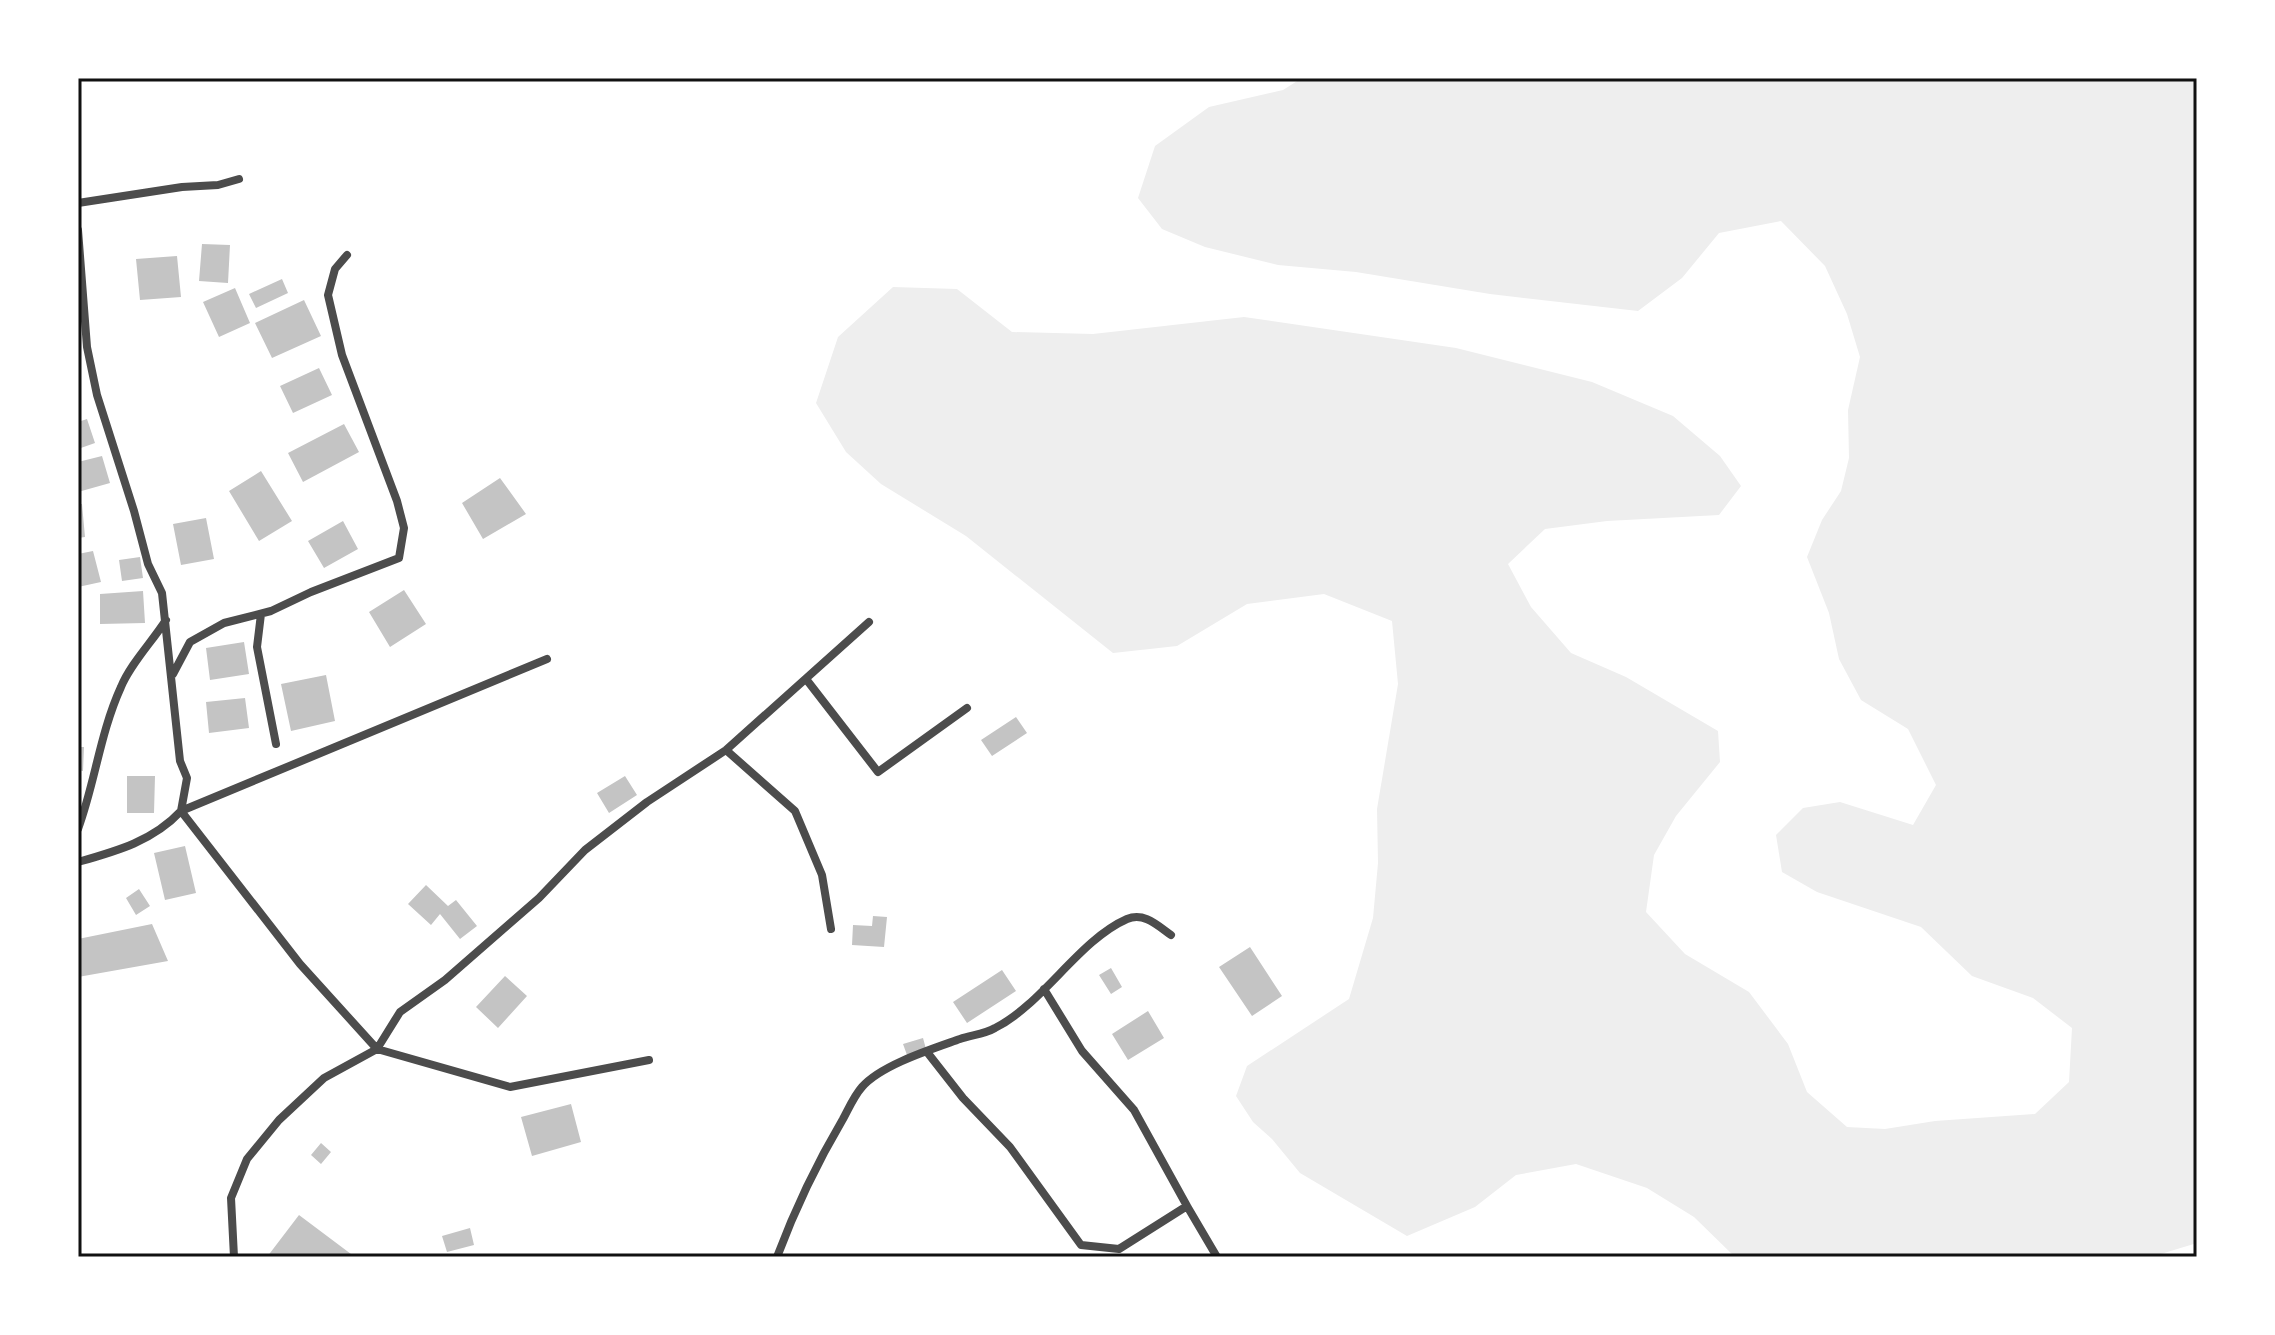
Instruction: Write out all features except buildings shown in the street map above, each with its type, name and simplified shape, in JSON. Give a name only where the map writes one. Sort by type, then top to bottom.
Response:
[{"type":"street","points":[[78,203],[182,187],[218,185],[239,179]]},
{"type":"street","points":[[78,230],[87,347],[97,395],[148,564],[162,593],[180,761],[187,778],[181,811],[300,964],[377,1049],[510,1087],[649,1060]]},
{"type":"street","points":[[172,675],[190,642],[224,623],[261,614],[399,558],[404,528],[397,501],[342,355],[328,295],[335,269],[347,255]]},
{"type":"street","points":[[261,614],[257,647],[276,744]]},
{"type":"street","points":[[78,829],[86,808],[103,730],[122,683],[166,620]]},
{"type":"street","points":[[234,1257],[231,1198],[247,1159],[279,1120],[324,1078],[377,1049],[400,1012],[445,980],[517,917],[585,850],[647,802],[726,750],[869,622]]},
{"type":"street","points":[[78,862],[130,847],[168,825],[181,811],[547,659]]},
{"type":"street","points":[[806,679],[878,772],[967,708]]},
{"type":"street","points":[[726,750],[795,811],[822,875],[831,929]]},
{"type":"street","points":[[777,1257],[803,1193],[860,1090],[881,1072],[927,1052],[995,1029],[1095,942],[1130,918],[1146,917],[1171,935]]},
{"type":"street","points":[[1044,989],[1082,1051],[1134,1110],[1217,1257]]},
{"type":"street","points":[[927,1052],[963,1098],[1010,1147],[1081,1245],[1119,1249],[1187,1206]]},
{"type":"shaded area","points":[[1302,78],[2197,78],[2197,1243],[2151,1257],[1735,1257],[1694,1217],[1647,1188],[1576,1164],[1516,1175],[1475,1207],[1407,1236],[1300,1173],[1272,1139],[1253,1122],[1236,1096],[1247,1066],[1349,999],[1373,918],[1378,863],[1377,809],[1398,684],[1392,621],[1324,594],[1247,604],[1177,646],[1113,653],[966,536],[881,484],[846,452],[816,403],[838,337],[893,287],[957,289],[1012,332],[1093,334],[1244,317],[1456,348],[1592,382],[1673,416],[1720,456],[1741,486],[1719,515],[1607,521],[1545,529],[1508,564],[1531,607],[1571,653],[1626,677],[1718,731],[1720,762],[1676,816],[1654,855],[1646,912],[1685,954],[1749,992],[1788,1044],[1807,1092],[1847,1127],[1885,1129],[1935,1121],[2035,1114],[2069,1082],[2072,1028],[2033,998],[1972,976],[1921,927],[1817,892],[1782,872],[1776,835],[1803,808],[1840,802],[1913,825],[1936,785],[1908,729],[1861,700],[1839,659],[1829,613],[1807,557],[1822,520],[1841,491],[1849,458],[1848,410],[1860,357],[1847,314],[1825,266],[1781,221],[1719,233],[1682,278],[1638,311],[1490,294],[1356,272],[1278,265],[1205,247],[1162,229],[1138,198],[1155,146],[1209,107],[1283,90]]}]
